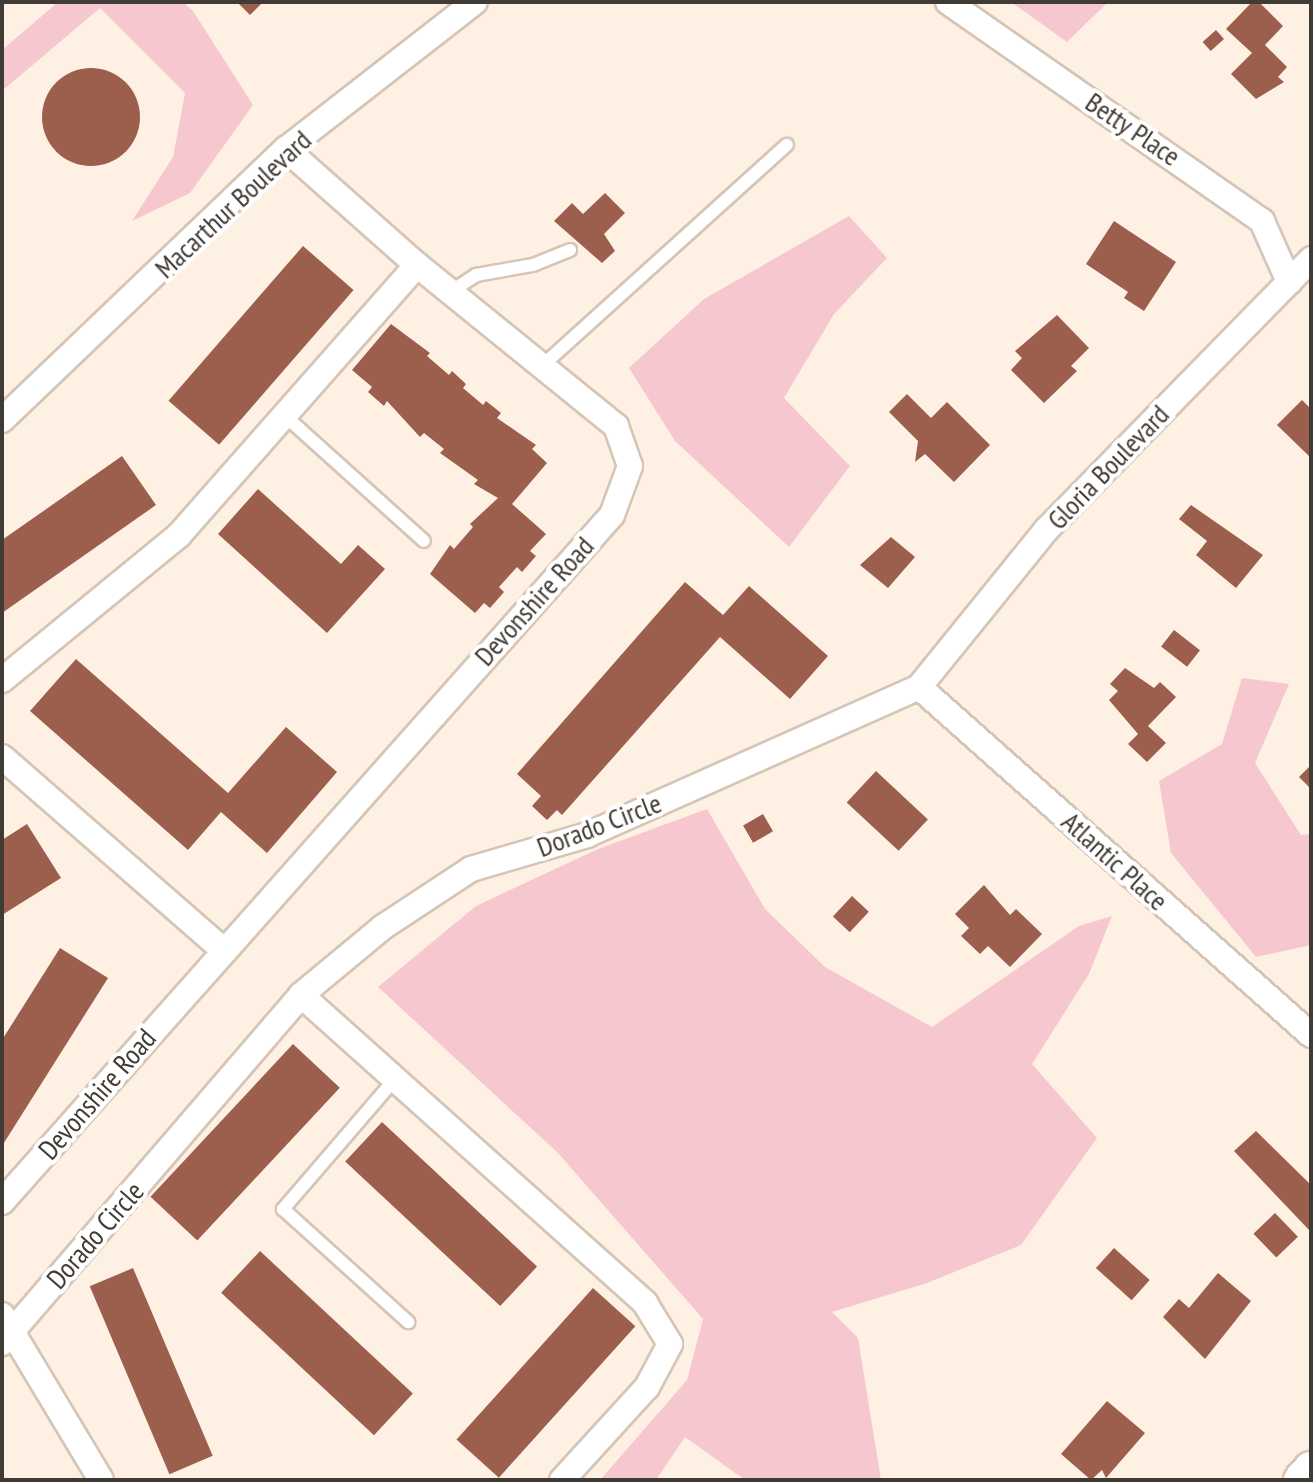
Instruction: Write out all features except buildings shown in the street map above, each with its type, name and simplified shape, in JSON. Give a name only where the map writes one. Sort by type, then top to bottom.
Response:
[{"type":"street","name":"Macarthur Boulevard","points":[[2,420],[286,149],[475,2]]},
{"type":"street","name":"Betty Place","points":[[948,2],[1262,221],[1289,282]]},
{"type":"street","name":"Devonshire Road","points":[[2,1202],[612,515],[630,466],[616,426],[417,265],[286,149]]},
{"type":"street","name":"Gloria Boulevard","points":[[919,687],[1068,506],[1311,259]]},
{"type":"street","points":[[2,680],[179,535],[417,265]]},
{"type":"street","name":"Dorado Circle","points":[[101,1480],[6,1329],[301,995],[383,927],[471,869],[587,835],[919,687]]},
{"type":"street","name":"Atlantic Place","points":[[919,687],[1311,1035]]},
{"type":"street","points":[[2,757],[223,950]]},
{"type":"street","points":[[301,995],[645,1303],[670,1344],[647,1387],[562,1480]]},
{"type":"street","points":[[1301,1480],[1311,1469]]},
{"type":"lane","points":[[542,366],[787,145]]},
{"type":"lane","points":[[450,292],[476,275],[533,265],[570,250]]},
{"type":"lane","points":[[284,415],[424,541]]},
{"type":"lane","points":[[395,1079],[283,1209],[408,1322]]},
{"type":"shaded area","points":[[58,2],[183,2],[193,11],[253,105],[190,193],[132,221],[173,157],[185,93],[100,8],[2,91],[2,50]]},
{"type":"shaded area","points":[[1011,2],[1108,2],[1067,42]]},
{"type":"shaded area","points":[[849,216],[887,258],[834,314],[784,398],[850,466],[789,547],[675,441],[629,368],[704,299]]},
{"type":"shaded area","points":[[1242,678],[1289,684],[1255,763],[1301,835],[1311,834],[1311,945],[1256,957],[1171,853],[1159,781],[1222,744]]},
{"type":"shaded area","points":[[707,809],[765,909],[825,967],[932,1027],[1079,926],[1112,916],[1089,974],[1032,1064],[1097,1138],[1021,1245],[927,1283],[832,1312],[858,1338],[881,1480],[745,1480],[685,1437],[656,1480],[600,1480],[687,1380],[703,1319],[558,1153],[378,987],[476,906],[598,849]]}]
